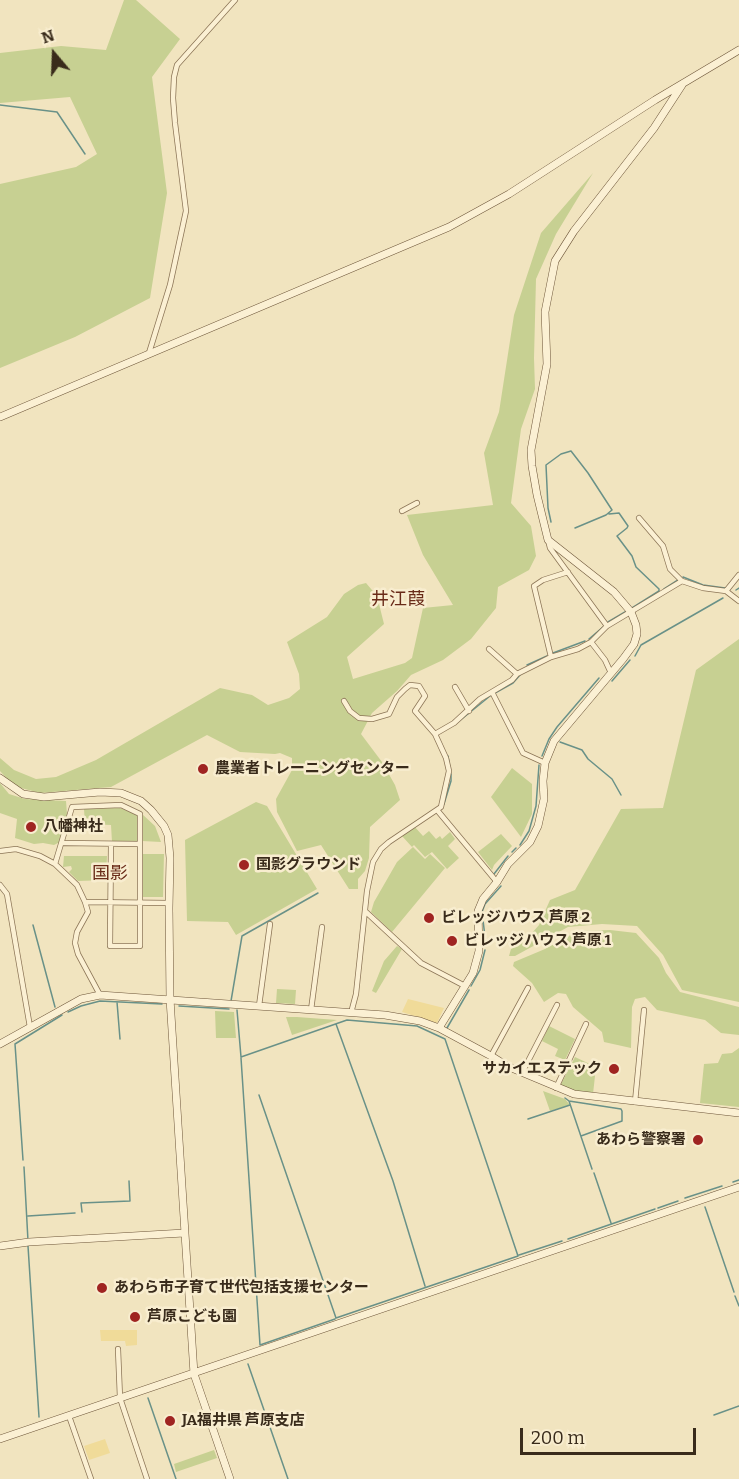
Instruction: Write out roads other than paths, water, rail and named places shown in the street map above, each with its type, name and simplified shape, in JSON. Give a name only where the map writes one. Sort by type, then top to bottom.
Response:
[{"type":"street","points":[[149,353],[170,285],[186,211],[175,123],[174,77],[177,65],[235,0]]},
{"type":"street","points":[[0,417],[449,227],[508,194],[739,50]]},
{"type":"street","points":[[607,626],[550,548],[537,495],[531,450],[548,364],[545,312],[555,261],[574,231],[654,128],[682,85]]},
{"type":"street","points":[[402,511],[417,503]]},
{"type":"street","points":[[639,518],[663,546],[670,569],[682,581],[703,588],[726,591],[739,601]]},
{"type":"street","points":[[439,1028],[473,973],[479,951],[478,911],[483,899],[508,864],[530,842],[538,826],[544,799],[545,763],[554,741],[634,644],[637,634],[631,612],[614,592],[548,540]]},
{"type":"street","points":[[551,657],[534,586],[543,580],[568,572]]},
{"type":"street","points":[[726,591],[739,575]]},
{"type":"street","points":[[435,734],[469,711],[480,699],[512,680],[517,674],[551,657],[578,649],[591,642],[607,626],[682,581]]},
{"type":"street","points":[[591,642],[605,660],[611,673]]},
{"type":"street","points":[[489,649],[517,674]]},
{"type":"street","points":[[344,700],[350,711],[359,718],[372,719],[389,714],[405,689],[410,686],[419,686],[425,696],[415,711],[435,734],[449,771],[441,807],[381,849],[374,862],[356,994],[351,1013]]},
{"type":"street","points":[[455,687],[469,711]]},
{"type":"street","points":[[492,692],[523,753],[545,763]]},
{"type":"street","points":[[0,778],[23,794],[32,796],[121,793],[141,801],[164,826],[170,844],[170,999],[194,1374],[230,1479]]},
{"type":"street","points":[[55,864],[72,807],[121,805],[140,814],[140,946],[110,946],[111,844]]},
{"type":"street","points":[[437,810],[497,882]]},
{"type":"street","points":[[63,843],[140,844]]},
{"type":"street","points":[[0,851],[16,849],[40,856],[55,864],[77,885],[86,902],[88,912],[77,932],[75,943],[78,954],[100,995]]},
{"type":"street","points":[[0,885],[7,894],[30,1027]]},
{"type":"street","points":[[86,902],[169,903]]},
{"type":"street","points":[[366,912],[422,963],[465,986]]},
{"type":"street","points":[[259,1006],[270,924]]},
{"type":"street","points":[[311,1010],[322,927]]},
{"type":"street","points":[[490,1056],[528,988]]},
{"type":"street","points":[[0,1044],[81,999],[100,995],[351,1013],[411,1019],[439,1028],[522,1073],[556,1088],[586,1096],[739,1113]]},
{"type":"street","points":[[522,1073],[557,1005]]},
{"type":"street","points":[[635,1102],[644,1010]]},
{"type":"street","points":[[556,1088],[586,1024]]},
{"type":"street","points":[[0,1439],[739,1187]]},
{"type":"street","points":[[0,1246],[29,1242],[184,1233]]},
{"type":"street","points":[[118,1349],[120,1398],[147,1479]]},
{"type":"street","points":[[69,1416],[91,1479]]},
{"type":"waterway","points":[[0,105],[57,112],[85,154]]},
{"type":"waterway","points":[[551,522],[546,465],[561,454],[571,451],[612,510],[606,515],[575,528]]},
{"type":"waterway","points":[[609,514],[619,513],[628,526],[617,536],[632,556],[636,567],[659,589],[632,608]]},
{"type":"waterway","points":[[683,577],[703,585],[725,588]]},
{"type":"waterway","points":[[664,589],[678,580]]},
{"type":"waterway","points":[[635,656],[641,645],[723,598]]},
{"type":"waterway","points":[[608,622],[625,612]]},
{"type":"waterway","points":[[589,639],[603,627]]},
{"type":"waterway","points":[[553,653],[585,641]]},
{"type":"waterway","points":[[527,665],[547,656]]},
{"type":"waterway","points":[[612,681],[630,660]]},
{"type":"waterway","points":[[495,693],[513,683],[520,675]]},
{"type":"waterway","points":[[542,756],[557,727],[599,678]]},
{"type":"waterway","points":[[458,722],[490,696]]},
{"type":"waterway","points":[[560,742],[582,750],[588,759],[612,779],[621,795]]},
{"type":"waterway","points":[[448,756],[450,769]]},
{"type":"waterway","points":[[520,845],[529,831],[536,806],[539,765]]},
{"type":"waterway","points":[[444,804],[451,774]]},
{"type":"waterway","points":[[512,852],[516,848]]},
{"type":"waterway","points":[[494,874],[508,856]]},
{"type":"waterway","points":[[486,945],[482,912],[485,904],[501,886]]},
{"type":"waterway","points":[[231,1001],[242,936],[318,893]]},
{"type":"waterway","points":[[33,925],[55,1007]]},
{"type":"waterway","points":[[471,986],[480,970],[485,950]]},
{"type":"waterway","points":[[447,1028],[469,990]]},
{"type":"waterway","points":[[68,1012],[100,1001],[162,1004]]},
{"type":"waterway","points":[[117,1002],[120,1039]]},
{"type":"waterway","points":[[179,1006],[229,1009]]},
{"type":"waterway","points":[[237,1010],[241,1057],[347,1020],[417,1026],[445,1039],[518,1256],[336,1318],[259,1095]]},
{"type":"waterway","points":[[23,1160],[15,1044],[62,1015]]},
{"type":"waterway","points":[[336,1024],[393,1181],[425,1286]]},
{"type":"waterway","points":[[241,1058],[260,1345],[335,1319]]},
{"type":"waterway","points":[[565,1098],[569,1101],[592,1169]]},
{"type":"waterway","points":[[569,1101],[622,1111],[622,1121],[581,1136]]},
{"type":"waterway","points":[[528,1119],[570,1105]]},
{"type":"waterway","points":[[24,1167],[28,1241]]},
{"type":"waterway","points":[[594,1173],[611,1223]]},
{"type":"waterway","points":[[733,1182],[739,1180]]},
{"type":"waterway","points":[[82,1212],[81,1203],[130,1201],[129,1181]]},
{"type":"waterway","points":[[685,1198],[722,1186]]},
{"type":"waterway","points":[[658,1208],[678,1201]]},
{"type":"waterway","points":[[705,1207],[734,1292]]},
{"type":"waterway","points":[[568,1239],[655,1209]]},
{"type":"waterway","points":[[28,1216],[75,1213]]},
{"type":"waterway","points":[[519,1255],[562,1241]]},
{"type":"waterway","points":[[28,1246],[39,1417]]},
{"type":"waterway","points":[[735,1296],[739,1306]]},
{"type":"waterway","points":[[248,1364],[288,1479]]},
{"type":"waterway","points":[[148,1398],[176,1479]]},
{"type":"waterway","points":[[714,1415],[739,1406]]},
{"type":"place","name":"農業者トレーニングセンター","points":[[203,769]]},
{"type":"place","name":"八幡神社","points":[[31,827]]},
{"type":"place","name":"国影グラウンド","points":[[244,865]]},
{"type":"place","name":"ビレッジハウス 芦原 2","points":[[429,918]]},
{"type":"place","name":"ビレッジハウス 芦原 1","points":[[452,941]]},
{"type":"place","name":"サカイエステック","points":[[614,1069]]},
{"type":"place","name":"あわら警察署","points":[[698,1140]]},
{"type":"place","name":"あわら市子育て世代包括支援センター","points":[[102,1288]]},
{"type":"place","name":"芦原こども園","points":[[135,1317]]},
{"type":"place","name":"JA福井県 芦原支店","points":[[170,1421]]},
{"type":"district","name":"井江葭","points":[[398,600]]},
{"type":"district","name":"国影","points":[[110,874]]}]
